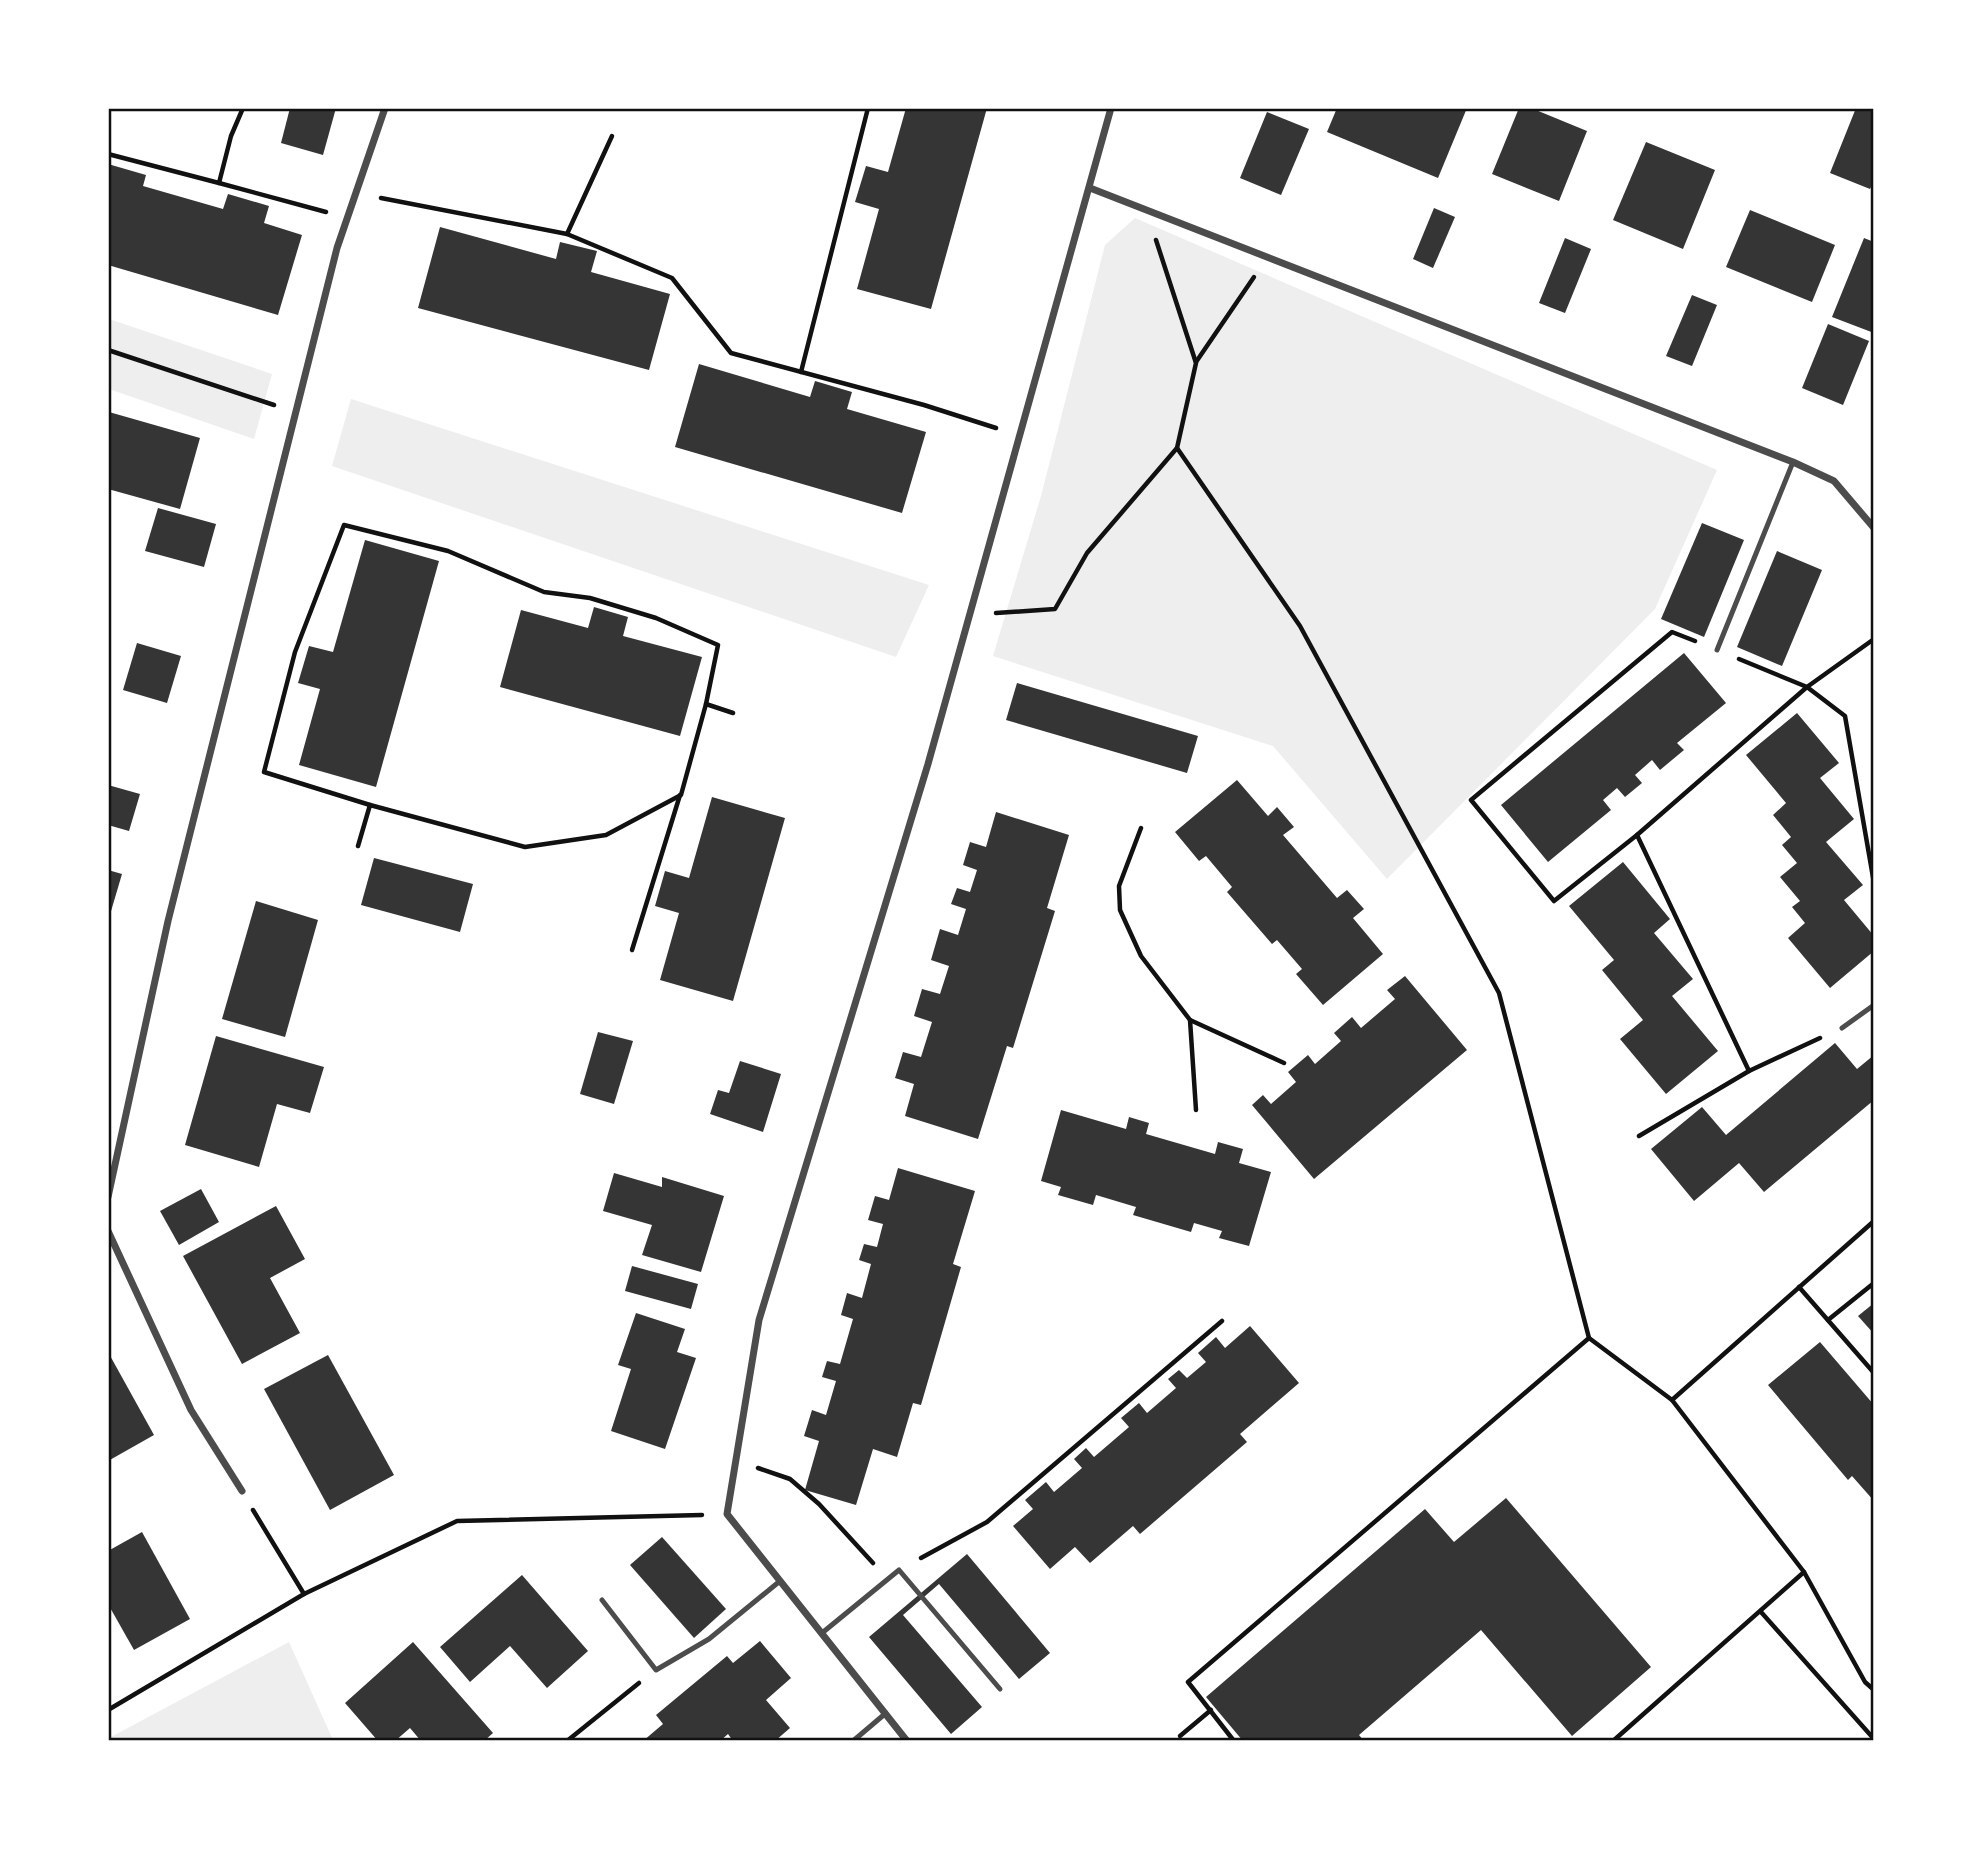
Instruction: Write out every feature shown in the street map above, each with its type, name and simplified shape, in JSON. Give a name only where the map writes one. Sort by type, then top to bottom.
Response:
[{"type":"street","points":[[108,1196],[167,920],[337,248],[385,108]]},
{"type":"street","points":[[907,1741],[727,1514],[759,1320],[928,764],[1111,108]]},
{"type":"street","points":[[1090,188],[1793,462],[1834,481],[1874,528]]},
{"type":"street","points":[[108,1231],[191,1410],[242,1491]]},
{"type":"lane","points":[[1717,650],[1793,462]]},
{"type":"lane","points":[[1842,1028],[1874,1005]]},
{"type":"lane","points":[[822,1633],[899,1570],[1000,1689]]},
{"type":"lane","points":[[602,1600],[656,1670],[709,1639],[780,1581]]},
{"type":"lane","points":[[853,1741],[886,1713]]},
{"type":"path","points":[[219,183],[231,136],[243,108]]},
{"type":"path","points":[[801,372],[868,108]]},
{"type":"path","points":[[567,234],[612,136]]},
{"type":"path","points":[[108,154],[346,218]]},
{"type":"path","points":[[354,193],[567,234],[671,278],[730,353],[924,405],[1020,436]]},
{"type":"path","points":[[1146,210],[1196,363]]},
{"type":"path","points":[[970,615],[1055,609],[1087,553],[1177,448],[1196,363],[1268,257]]},
{"type":"path","points":[[108,351],[297,412]]},
{"type":"path","points":[[1177,448],[1300,626],[1499,993],[1588,1338],[1672,1400],[1804,1572],[1865,1682],[1874,1690]]},
{"type":"path","points":[[632,950],[681,795],[706,704],[718,645],[656,618],[590,598],[544,592],[448,551],[344,525],[295,652],[264,772],[370,805],[526,847],[606,835],[681,795]]},
{"type":"path","points":[[1874,639],[1807,687],[1637,835],[1554,901],[1471,800],[1672,632],[1807,687],[1845,716],[1874,883]]},
{"type":"path","points":[[706,704],[733,713]]},
{"type":"path","points":[[358,846],[370,805]]},
{"type":"path","points":[[1141,828],[1119,886],[1120,910],[1141,956],[1190,1020],[1284,1063]]},
{"type":"path","points":[[1637,835],[1749,1071]]},
{"type":"path","points":[[1190,1020],[1196,1110]]},
{"type":"path","points":[[1639,1136],[1749,1071],[1842,1028]]},
{"type":"path","points":[[1672,1400],[1874,1221]]},
{"type":"path","points":[[1828,1320],[1874,1283]]},
{"type":"path","points":[[1799,1287],[1874,1373]]},
{"type":"path","points":[[899,1570],[987,1521],[1222,1321]]},
{"type":"path","points":[[1234,1741],[1188,1682],[1588,1338]]},
{"type":"path","points":[[736,1461],[790,1479],[819,1504],[888,1579]]},
{"type":"path","points":[[242,1491],[304,1594]]},
{"type":"path","points":[[108,1710],[304,1594],[457,1521],[727,1514]]},
{"type":"path","points":[[1613,1741],[1804,1572]]},
{"type":"path","points":[[1761,1612],[1874,1739]]},
{"type":"path","points":[[567,1741],[656,1670]]},
{"type":"path","points":[[1180,1736],[1210,1710]]},
{"type":"shaded area","points":[[1135,218],[1717,470],[1655,609],[1387,879],[1273,746],[993,656],[1041,496],[1105,245]]},
{"type":"shaded area","points":[[109,319],[272,374],[254,439],[109,389]]},
{"type":"shaded area","points":[[351,399],[929,585],[896,657],[332,466]]},
{"type":"shaded area","points":[[289,1642],[333,1740],[109,1740],[109,1738]]},
{"type":"building","points":[[290,108],[336,108],[323,155],[281,143]]},
{"type":"building","points":[[906,108],[987,108],[931,309],[857,289],[879,209],[855,202],[866,166],[888,172]]},
{"type":"building","points":[[1337,108],[1467,108],[1438,178],[1327,132]]},
{"type":"building","points":[[1519,108],[1531,108],[1587,131],[1559,201],[1492,174]]},
{"type":"building","points":[[1856,108],[1874,108],[1874,181],[1870,189],[1830,173]]},
{"type":"building","points":[[1267,112],[1309,129],[1281,195],[1240,178]]},
{"type":"building","points":[[1646,142],[1715,170],[1683,249],[1613,220]]},
{"type":"building","points":[[108,164],[146,175],[143,186],[223,209],[228,194],[269,206],[264,223],[302,235],[278,315],[108,265]]},
{"type":"building","points":[[1434,208],[1455,217],[1433,268],[1413,259]]},
{"type":"building","points":[[1750,210],[1835,245],[1812,302],[1726,267]]},
{"type":"building","points":[[440,227],[556,259],[560,242],[597,251],[591,272],[670,294],[649,370],[418,308]]},
{"type":"building","points":[[1565,238],[1591,249],[1565,313],[1539,303]]},
{"type":"building","points":[[1864,238],[1874,242],[1874,333],[1832,317]]},
{"type":"building","points":[[1692,295],[1717,305],[1692,366],[1666,356]]},
{"type":"building","points":[[1828,324],[1869,341],[1843,405],[1802,388]]},
{"type":"building","points":[[699,364],[810,397],[815,381],[852,392],[847,409],[926,432],[902,513],[675,447]]},
{"type":"building","points":[[109,412],[200,438],[180,509],[108,489]]},
{"type":"building","points":[[158,508],[216,524],[204,567],[145,551]]},
{"type":"building","points":[[1702,523],[1744,540],[1704,637],[1661,619]]},
{"type":"building","points":[[365,540],[439,561],[376,787],[299,765],[320,689],[298,683],[309,646],[333,652]]},
{"type":"building","points":[[1777,551],[1822,570],[1782,666],[1737,647]]},
{"type":"building","points":[[594,607],[628,617],[623,636],[702,657],[680,736],[500,687],[521,610],[588,628]]},
{"type":"building","points":[[137,643],[181,656],[167,703],[123,690]]},
{"type":"building","points":[[1684,653],[1726,703],[1677,743],[1684,750],[1660,770],[1652,760],[1635,775],[1642,783],[1625,797],[1617,788],[1603,800],[1611,810],[1548,862],[1501,805]]},
{"type":"building","points":[[1017,683],[1198,736],[1187,773],[1006,720]]},
{"type":"building","points":[[1797,713],[1839,763],[1820,778],[1854,819],[1826,842],[1863,885],[1844,900],[1874,936],[1874,951],[1830,988],[1788,938],[1805,923],[1792,907],[1800,901],[1780,877],[1797,863],[1782,845],[1791,837],[1773,815],[1786,803],[1746,755]]},
{"type":"building","points":[[1237,780],[1268,816],[1277,807],[1294,827],[1283,835],[1337,898],[1347,890],[1364,909],[1353,918],[1383,954],[1323,1005],[1296,974],[1302,969],[1277,940],[1272,944],[1227,892],[1232,887],[1206,856],[1199,861],[1175,832]]},
{"type":"building","points":[[108,785],[140,794],[129,831],[108,825]]},
{"type":"building","points":[[712,797],[785,818],[733,1001],[660,980],[679,913],[655,906],[665,871],[689,878]]},
{"type":"building","points":[[996,812],[1069,835],[1047,908],[1055,911],[1013,1048],[1007,1046],[978,1139],[905,1116],[914,1084],[895,1078],[903,1052],[921,1057],[932,1022],[914,1016],[922,989],[940,994],[949,966],[931,960],[940,929],[958,935],[966,909],[951,904],[957,888],[970,892],[977,870],[963,865],[970,842],[986,847]]},
{"type":"building","points":[[374,858],[473,884],[460,932],[361,905]]},
{"type":"building","points":[[1623,862],[1670,919],[1654,933],[1693,979],[1672,996],[1718,1051],[1666,1094],[1620,1039],[1643,1020],[1602,970],[1614,960],[1569,906]]},
{"type":"building","points":[[108,870],[122,874],[109,918],[108,918]]},
{"type":"building","points":[[256,901],[318,920],[285,1037],[222,1019]]},
{"type":"building","points":[[1405,976],[1467,1050],[1314,1179],[1252,1105],[1263,1095],[1271,1104],[1296,1082],[1288,1072],[1308,1055],[1315,1064],[1341,1041],[1334,1033],[1352,1017],[1361,1028],[1395,999],[1387,990]]},
{"type":"building","points":[[598,1032],[633,1041],[614,1104],[580,1094]]},
{"type":"building","points":[[216,1036],[324,1067],[310,1113],[277,1104],[259,1167],[185,1145]]},
{"type":"building","points":[[1835,1043],[1857,1069],[1874,1055],[1874,1100],[1764,1192],[1739,1163],[1694,1201],[1651,1149],[1702,1107],[1726,1135]]},
{"type":"building","points":[[740,1061],[781,1074],[763,1132],[710,1114],[718,1090],[729,1093]]},
{"type":"building","points":[[1061,1110],[1126,1129],[1129,1117],[1149,1123],[1146,1134],[1215,1154],[1218,1142],[1243,1149],[1239,1163],[1271,1172],[1249,1246],[1219,1238],[1222,1231],[1194,1223],[1191,1232],[1133,1215],[1136,1207],[1096,1195],[1093,1205],[1058,1195],[1061,1187],[1041,1181]]},
{"type":"building","points":[[898,1168],[975,1191],[953,1264],[961,1267],[921,1405],[913,1403],[897,1457],[873,1449],[856,1505],[805,1490],[819,1441],[804,1436],[812,1410],[826,1415],[836,1381],[822,1377],[827,1361],[840,1364],[853,1319],[841,1315],[847,1293],[862,1298],[871,1264],[859,1260],[864,1244],[877,1247],[883,1224],[868,1220],[875,1196],[889,1200]]},
{"type":"building","points":[[614,1173],[662,1187],[662,1177],[724,1196],[701,1272],[642,1255],[652,1225],[603,1211]]},
{"type":"building","points":[[201,1189],[219,1222],[179,1245],[160,1211]]},
{"type":"building","points":[[276,1206],[305,1259],[270,1278],[300,1333],[242,1364],[183,1256]]},
{"type":"building","points":[[632,1266],[698,1284],[691,1309],[625,1291]]},
{"type":"building","points":[[1874,1303],[1874,1334],[1858,1316]]},
{"type":"building","points":[[636,1313],[685,1329],[677,1352],[696,1358],[665,1449],[611,1431],[631,1369],[618,1365]]},
{"type":"building","points":[[1250,1326],[1299,1383],[1240,1434],[1247,1442],[1140,1534],[1133,1526],[1090,1563],[1075,1547],[1050,1569],[1013,1526],[1033,1509],[1025,1500],[1046,1482],[1054,1492],[1082,1468],[1074,1459],[1086,1448],[1094,1457],[1129,1427],[1121,1418],[1139,1403],[1147,1413],[1176,1388],[1168,1379],[1179,1370],[1187,1378],[1206,1362],[1198,1353],[1216,1337],[1225,1348]]},
{"type":"building","points":[[1820,1342],[1874,1405],[1874,1501],[1852,1476],[1848,1480],[1768,1385]]},
{"type":"building","points":[[108,1352],[154,1435],[108,1461]]},
{"type":"building","points":[[328,1355],[394,1475],[330,1510],[264,1389]]},
{"type":"building","points":[[1506,1498],[1651,1667],[1572,1736],[1481,1630],[1359,1735],[1364,1741],[1243,1741],[1206,1697],[1425,1509],[1454,1542]]},
{"type":"building","points":[[142,1532],[190,1619],[134,1650],[108,1604],[108,1551]]},
{"type":"building","points":[[662,1537],[726,1609],[694,1638],[630,1565]]},
{"type":"building","points":[[967,1554],[1050,1653],[1019,1679],[939,1584],[903,1615],[982,1707],[951,1734],[869,1637]]},
{"type":"building","points":[[522,1575],[588,1651],[547,1688],[510,1646],[470,1682],[440,1647]]},
{"type":"building","points":[[760,1641],[791,1678],[766,1700],[790,1728],[775,1741],[733,1741],[728,1734],[720,1741],[643,1741],[663,1724],[656,1715],[727,1656],[733,1663]]},
{"type":"building","points":[[413,1642],[493,1733],[484,1741],[458,1741],[456,1738],[453,1741],[421,1741],[410,1728],[395,1741],[378,1741],[345,1703]]}]
